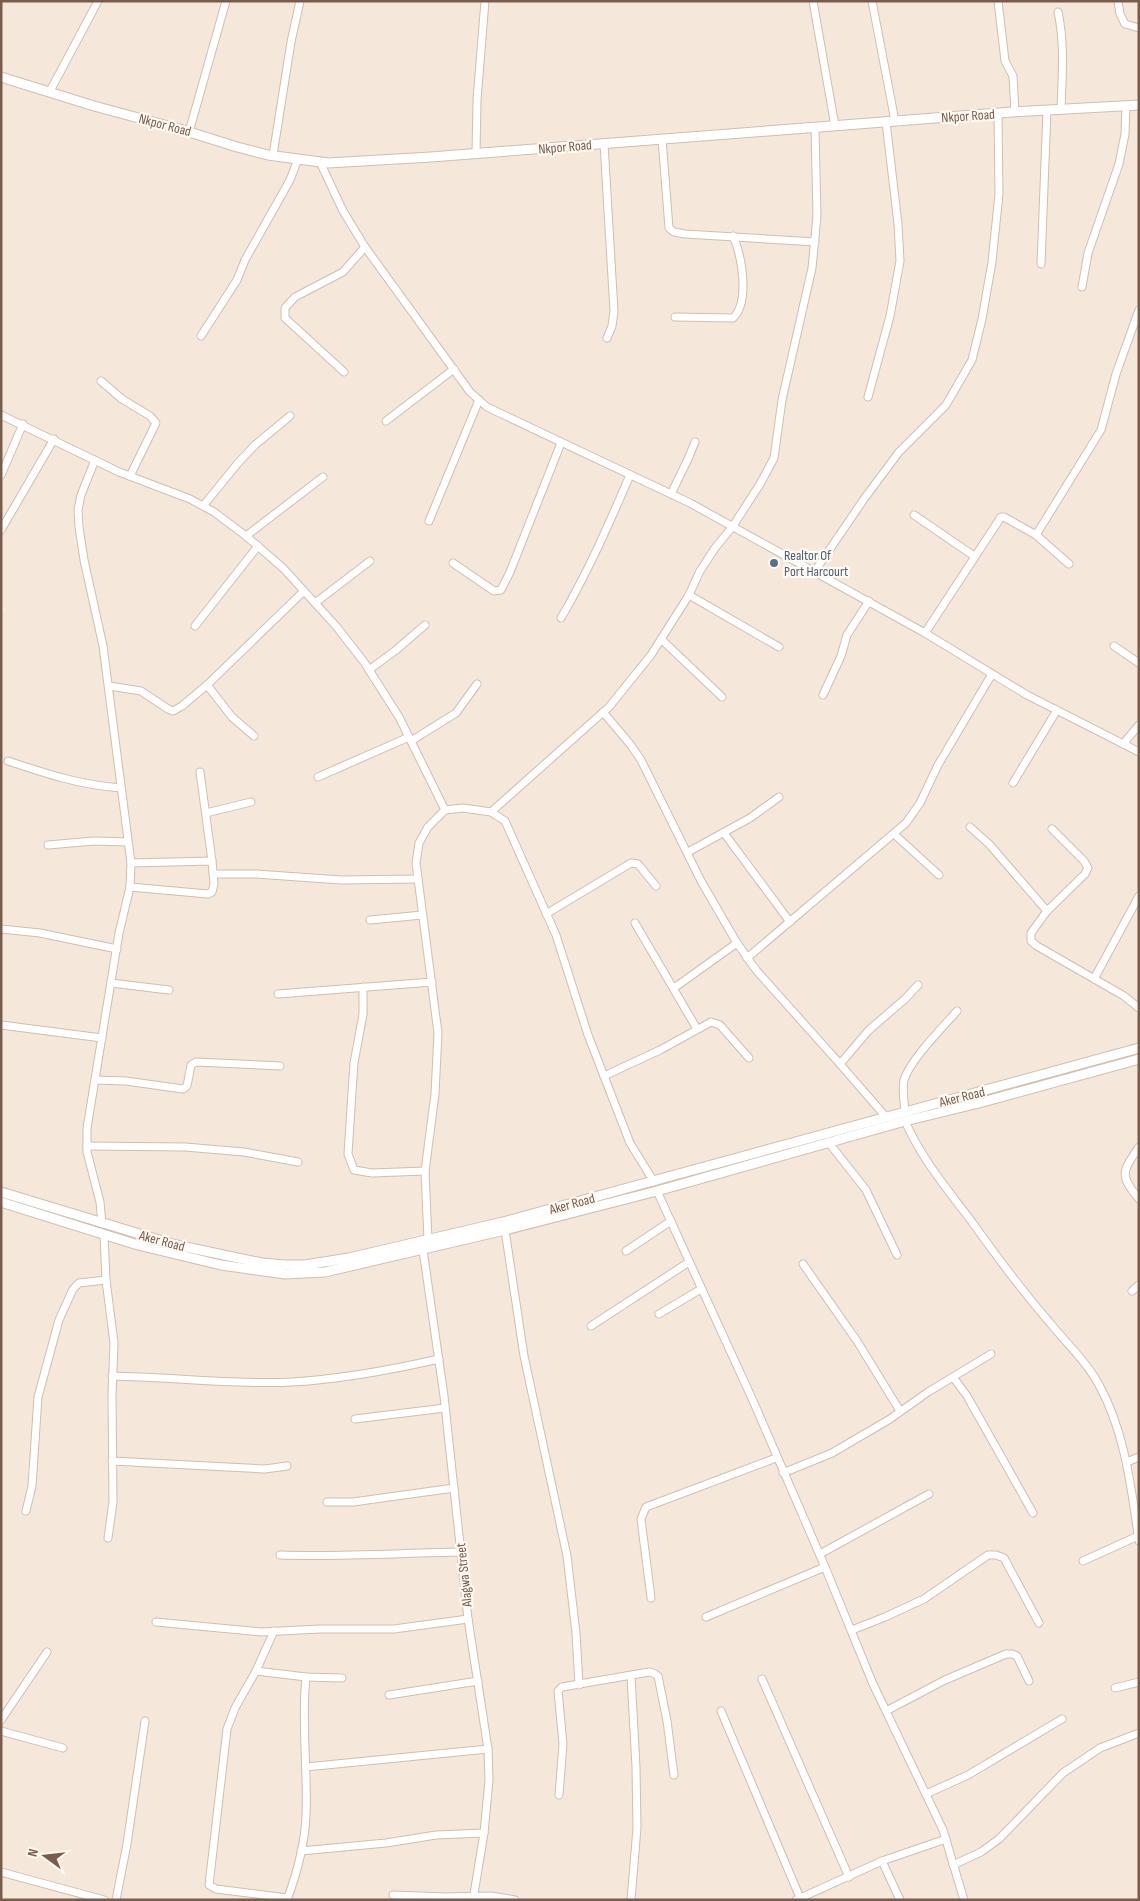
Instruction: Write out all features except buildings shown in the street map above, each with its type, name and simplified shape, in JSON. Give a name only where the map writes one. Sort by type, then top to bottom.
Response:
[{"type":"street","points":[[50,91],[98,1]]},
{"type":"street","points":[[189,132],[226,1]]},
{"type":"street","points":[[273,155],[291,42],[300,1]]},
{"type":"street","points":[[476,154],[477,100],[485,1]]},
{"type":"street","points":[[813,1],[835,126]]},
{"type":"street","points":[[868,397],[890,316],[900,261],[891,122],[872,1]]},
{"type":"street","points":[[998,1],[1004,60],[1013,76],[1015,112]]},
{"type":"street","points":[[1118,1],[1120,14],[1125,24],[1139,28]]},
{"type":"street","points":[[1058,12],[1063,63],[1061,110]]},
{"type":"street","name":"Nkpor Road","points":[[2,80],[50,91],[94,106],[237,147],[320,162],[368,162],[1015,112],[1139,105]]},
{"type":"street","points":[[1082,287],[1088,253],[1119,164],[1125,134],[1126,106]]},
{"type":"street","points":[[1041,264],[1048,110]]},
{"type":"street","points":[[815,571],[899,452],[946,405],[972,360],[992,262],[999,194],[998,114]]},
{"type":"street","points":[[492,812],[603,712],[651,655],[689,595],[700,571],[715,548],[733,526],[774,458],[782,400],[796,335],[807,298],[815,242],[817,216],[815,127]]},
{"type":"street","points":[[662,139],[669,228],[674,232],[815,242]]},
{"type":"street","points":[[604,144],[614,311],[612,326],[607,338]]},
{"type":"street","points":[[201,336],[237,280],[245,260],[290,180],[298,159]]},
{"type":"street","points":[[320,162],[342,211],[366,247],[470,392],[487,407],[671,494],[733,526],[869,601],[992,674],[1139,752]]},
{"type":"street","points":[[675,318],[733,318],[738,313],[742,300],[742,269],[738,248],[733,236]]},
{"type":"street","points":[[344,372],[285,318],[285,308],[295,297],[343,272],[366,247]]},
{"type":"street","points":[[1036,535],[1101,430],[1116,374],[1139,310]]},
{"type":"street","points":[[386,421],[454,369]]},
{"type":"street","points":[[101,381],[122,399],[150,416],[156,423],[130,476]]},
{"type":"street","points":[[429,521],[479,400]]},
{"type":"street","points":[[1,415],[130,476],[190,499],[203,506],[246,536],[283,568],[336,626],[369,670],[399,717],[445,810]]},
{"type":"street","points":[[203,506],[254,445],[290,416]]},
{"type":"street","points":[[1,475],[23,424]]},
{"type":"street","points":[[1,530],[54,439]]},
{"type":"street","points":[[671,494],[695,442]]},
{"type":"street","points":[[453,563],[494,592],[501,590],[510,572],[561,443]]},
{"type":"street","points":[[95,460],[81,495],[78,510],[79,527],[84,560],[102,637],[131,863],[130,887],[117,949],[87,1128],[90,1168],[100,1202],[102,1224]]},
{"type":"street","points":[[561,618],[582,583],[606,533],[630,475]]},
{"type":"street","points":[[246,536],[323,477]]},
{"type":"street","points":[[914,515],[974,556]]},
{"type":"street","points":[[925,633],[1002,516],[1036,535],[1069,564]]},
{"type":"street","points":[[195,626],[258,546]]},
{"type":"street","points":[[315,603],[370,561]]},
{"type":"street","points":[[109,686],[141,691],[173,711],[207,685],[304,591]]},
{"type":"street","points":[[689,595],[779,647]]},
{"type":"street","points":[[823,695],[841,656],[847,635],[869,601]]},
{"type":"street","points":[[369,670],[396,650],[424,625]]},
{"type":"street","points":[[661,639],[722,697]]},
{"type":"street","points":[[1114,646],[1139,663]]},
{"type":"street","points":[[747,958],[906,823],[920,803],[938,765],[992,674]]},
{"type":"street","points":[[318,777],[410,739],[456,713],[477,684]]},
{"type":"street","points":[[207,685],[232,716],[254,736]]},
{"type":"street","points":[[1013,783],[1057,710]]},
{"type":"street","points":[[603,712],[641,760],[706,889],[747,958],[886,1117]]},
{"type":"street","points":[[1123,744],[1139,725]]},
{"type":"street","points":[[8,761],[74,782],[93,786],[121,788]]},
{"type":"street","points":[[130,887],[208,894],[212,892],[212,861],[200,772]]},
{"type":"street","points":[[688,852],[750,818],[778,797]]},
{"type":"street","points":[[206,813],[251,802]]},
{"type":"street","points":[[428,1240],[425,1171],[435,1094],[438,1033],[416,863],[419,842],[428,827],[445,810],[463,808],[492,812],[505,821],[556,936],[588,1034],[630,1143],[654,1182]]},
{"type":"street","points":[[970,827],[989,844],[1047,911]]},
{"type":"street","points":[[1052,829],[1084,861],[1088,868],[1085,874],[1047,911],[1031,933],[1031,941],[1124,996],[1139,1008]]},
{"type":"street","points":[[724,833],[790,922]]},
{"type":"street","points":[[894,834],[939,875]]},
{"type":"street","points":[[48,845],[128,842]]},
{"type":"street","points":[[131,863],[212,861]]},
{"type":"street","points":[[546,914],[593,888],[631,863],[638,864],[656,886]]},
{"type":"street","points":[[213,874],[256,874],[341,880],[418,879]]},
{"type":"street","points":[[1094,979],[1139,896]]},
{"type":"street","points":[[370,920],[422,915]]},
{"type":"street","points":[[636,923],[697,1030]]},
{"type":"street","points":[[1,928],[40,932],[117,949]]},
{"type":"street","points":[[674,988],[737,943]]},
{"type":"street","points":[[278,994],[432,982]]},
{"type":"street","points":[[111,983],[170,990]]},
{"type":"street","points":[[363,986],[363,1014],[354,1062],[348,1154],[354,1170],[372,1173],[425,1171]]},
{"type":"street","points":[[840,1064],[869,1030],[905,1000],[918,986]]},
{"type":"street","points":[[905,1111],[903,1088],[905,1077],[916,1059],[957,1011]]},
{"type":"street","points":[[604,1076],[660,1050],[709,1023],[717,1023],[749,1058]]},
{"type":"street","points":[[1,1025],[102,1038]]},
{"type":"street","name":"Aker Road","points":[[1,1192],[102,1224],[186,1247],[262,1263],[305,1265],[428,1240],[654,1182],[905,1111],[1139,1048]]},
{"type":"street","name":"Aker Road","points":[[1,1202],[163,1252],[221,1265],[285,1274],[325,1272],[506,1230],[656,1192],[905,1121],[1139,1058]]},
{"type":"street","points":[[94,1080],[126,1080],[183,1089],[187,1086],[191,1065],[196,1062],[280,1066]]},
{"type":"street","points":[[955,1099],[959,1108]]},
{"type":"street","points":[[905,1121],[912,1137],[942,1184],[1051,1324],[1081,1357],[1098,1383],[1114,1418],[1127,1462],[1139,1540]]},
{"type":"street","points":[[829,1143],[866,1190],[898,1255]]},
{"type":"street","points":[[87,1146],[214,1149],[244,1152],[298,1162]]},
{"type":"street","points":[[1139,1147],[1124,1174],[1126,1184],[1139,1200]]},
{"type":"street","points":[[656,1192],[671,1221],[820,1554],[886,1711],[946,1839],[964,1900]]},
{"type":"street","points":[[626,1251],[671,1221]]},
{"type":"street","points":[[506,1230],[526,1365],[567,1556],[576,1633],[579,1685]]},
{"type":"street","points":[[104,1235],[106,1280],[114,1343],[112,1376],[113,1502],[108,1538]]},
{"type":"street","name":"Alagwa Street","points":[[423,1250],[439,1358],[468,1619],[488,1749],[489,1780],[484,1833],[474,1898]]},
{"type":"street","points":[[591,1326],[689,1262]]},
{"type":"street","points":[[803,1264],[857,1341],[900,1411]]},
{"type":"street","points":[[26,1511],[32,1486],[38,1398],[59,1320],[73,1289],[79,1283],[106,1280]]},
{"type":"street","points":[[1132,1291],[1139,1285]]},
{"type":"street","points":[[659,1314],[701,1289]]},
{"type":"street","points":[[783,1473],[832,1453],[992,1354]]},
{"type":"street","points":[[112,1376],[291,1382],[346,1377],[390,1370],[439,1358]]},
{"type":"street","points":[[953,1377],[967,1396],[1033,1513]]},
{"type":"street","points":[[355,1419],[445,1408]]},
{"type":"street","points":[[1127,1462],[1139,1457]]},
{"type":"street","points":[[651,1598],[641,1518],[646,1507],[776,1458]]},
{"type":"street","points":[[112,1461],[257,1469],[287,1466]]},
{"type":"street","points":[[327,1502],[353,1502],[454,1488]]},
{"type":"street","points":[[820,1554],[929,1494]]},
{"type":"street","points":[[1083,1561],[1138,1536]]},
{"type":"street","points":[[280,1555],[325,1556],[370,1553],[461,1552]]},
{"type":"street","points":[[852,1630],[924,1599],[988,1555],[1004,1558],[1039,1623]]},
{"type":"street","points":[[706,1617],[825,1566]]},
{"type":"street","points":[[156,1622],[216,1629],[274,1631],[394,1629],[468,1619]]},
{"type":"street","points":[[274,1631],[227,1729],[210,1886],[216,1889],[287,1899],[301,1851],[306,1816],[304,1698],[306,1677]]},
{"type":"street","points":[[1,1720],[47,1652]]},
{"type":"street","points":[[886,1711],[945,1680],[1006,1654],[1018,1656],[1029,1681]]},
{"type":"street","points":[[256,1671],[306,1677],[342,1678]]},
{"type":"street","points":[[559,1795],[563,1744],[558,1691],[562,1688],[649,1672],[658,1676],[667,1721],[674,1776]]},
{"type":"street","points":[[631,1676],[637,1828],[631,1900]]},
{"type":"street","points":[[762,1679],[849,1877]]},
{"type":"street","points":[[389,1695],[478,1681]]},
{"type":"street","points":[[1115,1688],[1139,1682]]},
{"type":"street","points":[[721,1711],[799,1899],[882,1861],[946,1839]]},
{"type":"street","points":[[926,1794],[968,1775],[1062,1720]]},
{"type":"street","points":[[116,1900],[127,1844],[145,1721]]},
{"type":"street","points":[[1,1731],[64,1748]]},
{"type":"street","points":[[953,1865],[981,1852],[999,1838],[1063,1773],[1100,1748],[1139,1733]]},
{"type":"street","points":[[306,1767],[488,1749]]},
{"type":"street","points":[[301,1851],[386,1843],[436,1835],[484,1833]]},
{"type":"street","points":[[882,1861],[900,1900]]},
{"type":"street","points":[[1,1872],[104,1900]]},
{"type":"street","points":[[393,1895],[474,1898],[491,1896],[515,1900]]},
{"type":"shaded area","points":[[1,1],[1139,1],[1139,1900],[1,1900],[1,618],[4,609],[1,609]]},
{"type":"place","name":"Realtor Of Port Harcourt","points":[[774,563]]}]
